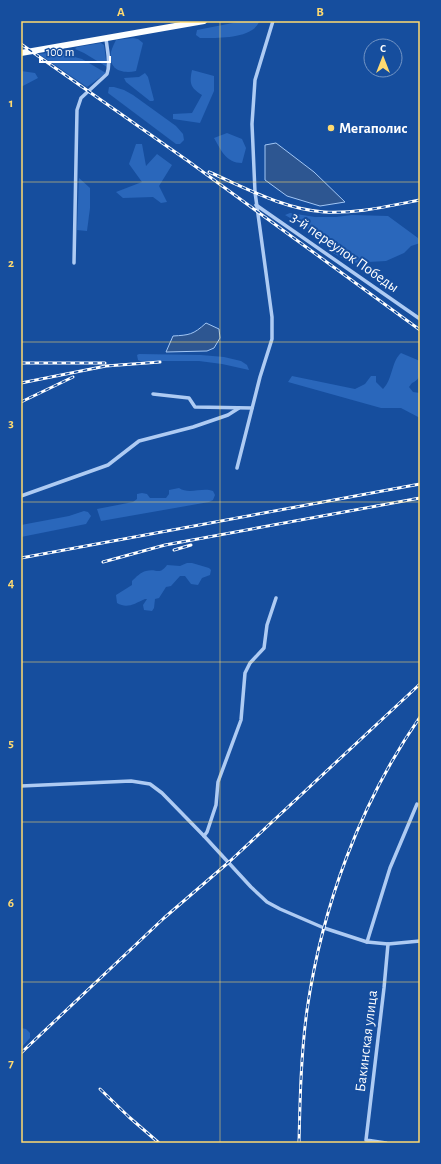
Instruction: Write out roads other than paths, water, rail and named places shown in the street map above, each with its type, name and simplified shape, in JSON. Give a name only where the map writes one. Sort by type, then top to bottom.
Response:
[{"type":"highway","points":[[21,53],[106,38],[168,24],[204,21]]},
{"type":"street","points":[[238,468],[252,408],[272,339],[272,317],[254,192],[252,124],[255,80],[273,21]]},
{"type":"street","points":[[74,263],[77,110],[81,98],[107,74],[109,69],[106,38]]},
{"type":"street","name":"3-й переулок Победы","points":[[256,205],[420,319]]},
{"type":"street","points":[[153,394],[189,398],[195,407],[252,408]]},
{"type":"street","points":[[21,496],[108,465],[139,441],[194,427],[228,415],[239,408]]},
{"type":"street","points":[[204,836],[207,832],[216,805],[218,782],[241,720],[245,673],[250,663],[264,648],[267,625],[276,598]]},
{"type":"street","points":[[21,786],[131,781],[150,784],[162,793],[267,902],[324,928],[367,942],[388,944],[420,941]]},
{"type":"street","points":[[367,942],[390,868],[417,804]]},
{"type":"street","name":"Бакинская улица","points":[[386,1143],[366,1140],[388,944]]},
{"type":"railway","points":[[21,44],[188,161],[420,330]]},
{"type":"railway","points":[[209,172],[279,202],[294,207],[324,212],[348,212],[420,200]]},
{"type":"railway","points":[[21,383],[106,366],[160,362]]},
{"type":"railway","points":[[21,363],[105,363]]},
{"type":"railway","points":[[21,402],[73,377]]},
{"type":"railway","points":[[21,558],[420,484]]},
{"type":"railway","points":[[103,562],[165,545],[420,498]]},
{"type":"railway","points":[[174,550],[191,545]]},
{"type":"railway","points":[[21,1053],[164,918],[229,862],[420,684]]},
{"type":"railway","points":[[299,1143],[303,1043],[314,971],[323,933],[347,857],[362,820],[379,785],[420,717]]},
{"type":"railway","points":[[100,1089],[159,1143]]},
{"type":"place","name":"Мегаполис","points":[[331,128]]}]
